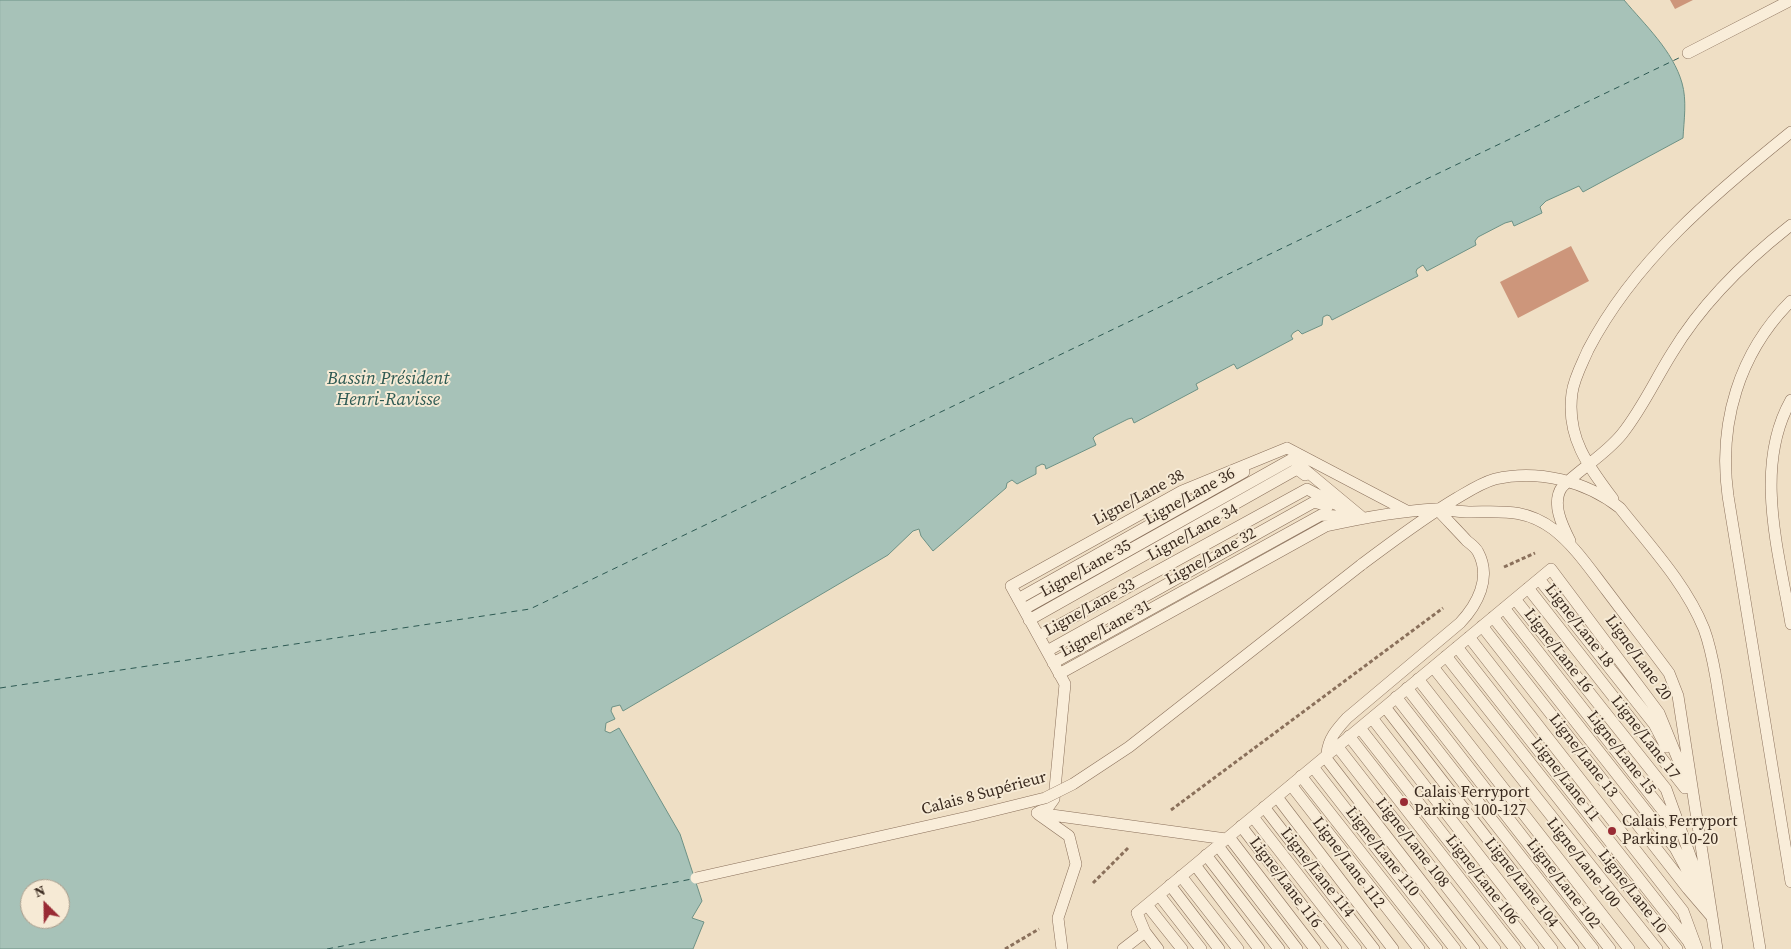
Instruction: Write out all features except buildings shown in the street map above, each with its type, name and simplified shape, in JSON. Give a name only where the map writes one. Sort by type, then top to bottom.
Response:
[{"type":"lane","points":[[1688,53],[1791,0]]},
{"type":"lane","points":[[1760,949],[1713,661],[1703,628],[1681,587],[1588,465],[1577,444],[1571,409],[1572,392],[1576,378],[1595,337],[1620,300],[1672,237],[1707,204],[1791,132]]},
{"type":"lane","points":[[1718,949],[1678,696],[1669,673],[1577,551],[1565,531],[1557,505],[1558,492],[1568,481],[1612,444],[1631,422],[1671,354],[1700,314],[1738,271],[1791,225]]},
{"type":"lane","points":[[1791,301],[1764,333],[1750,357],[1739,383],[1728,423],[1725,459],[1725,474],[1791,882]]},
{"type":"lane","points":[[1791,400],[1780,423],[1772,466],[1771,488],[1791,624]]},
{"type":"lane","points":[[1037,813],[1049,806],[1054,799],[1065,684],[1024,609],[1287,448],[1407,511]]},
{"type":"lane","name":"Ligne/Lane 38","points":[[1024,609],[1011,586],[1182,491],[1287,448]]},
{"type":"lane","name":"Ligne/Lane 36","points":[[1024,609],[1292,459],[1362,518]]},
{"type":"lane","name":"Calais 8 Supérieur","points":[[696,878],[1045,798],[1073,784],[1128,748],[1361,565],[1438,509],[1477,486],[1494,479],[1514,476],[1537,476],[1568,481],[1608,499],[1620,508]]},
{"type":"lane","name":"Ligne/Lane 34","points":[[1039,636],[1307,489],[1362,518]]},
{"type":"lane","name":"Ligne/Lane 33","points":[[1047,651],[1314,502],[1362,518]]},
{"type":"lane","points":[[1326,756],[1332,737],[1347,718],[1460,623],[1471,612],[1478,600],[1483,577],[1478,552],[1438,509]]},
{"type":"lane","points":[[1362,518],[1407,511],[1438,509],[1467,512],[1507,511],[1539,520],[1577,551]]},
{"type":"lane","name":"Ligne/Lane 32","points":[[1053,663],[1321,515],[1362,518]]},
{"type":"lane","name":"Ligne/Lane 31","points":[[1059,674],[1326,526],[1362,518]]},
{"type":"lane","name":"Ligne/Lane 20","points":[[1539,579],[1551,569],[1659,713],[1696,803]]},
{"type":"lane","points":[[1158,949],[1145,932],[1137,913],[1539,579],[1654,724],[1696,803]]},
{"type":"lane","name":"Ligne/Lane 18","points":[[1528,588],[1696,803]]},
{"type":"lane","name":"Ligne/Lane 17","points":[[1515,599],[1666,789],[1712,917]]},
{"type":"lane","name":"Ligne/Lane 16","points":[[1504,608],[1668,816],[1712,917]]},
{"type":"lane","name":"Ligne/Lane 15","points":[[1494,616],[1674,848],[1712,917]]},
{"type":"lane","points":[[1482,626],[1712,917]]},
{"type":"lane","name":"Ligne/Lane 13","points":[[1469,637],[1683,911],[1697,949]]},
{"type":"lane","points":[[1458,647],[1688,941],[1692,949]]},
{"type":"lane","name":"Ligne/Lane 11","points":[[1446,656],[1677,949]]},
{"type":"lane","name":"Ligne/Lane 10","points":[[1433,667],[1657,949]]},
{"type":"lane","name":"Ligne/Lane 100","points":[[1418,679],[1629,949]]},
{"type":"lane","points":[[1408,688],[1610,949]]},
{"type":"lane","name":"Ligne/Lane 102","points":[[1396,697],[1593,949]]},
{"type":"lane","points":[[1385,707],[1573,949]]},
{"type":"lane","name":"Ligne/Lane 104","points":[[1372,718],[1552,949]]},
{"type":"lane","points":[[1360,728],[1532,949]]},
{"type":"lane","name":"Ligne/Lane 106","points":[[1349,736],[1515,949]]},
{"type":"lane","points":[[1337,746],[1495,949]]},
{"type":"lane","name":"Ligne/Lane 108","points":[[1326,756],[1474,949]]},
{"type":"lane","points":[[1313,767],[1455,949]]},
{"type":"lane","name":"Ligne/Lane 110","points":[[1301,776],[1437,949]]},
{"type":"lane","points":[[1290,785],[1419,949]]},
{"type":"lane","name":"Ligne/Lane 112","points":[[1277,797],[1393,949]]},
{"type":"lane","points":[[1264,807],[1374,949]]},
{"type":"lane","points":[[1037,813],[1069,836],[1076,864],[1058,918],[1062,949]]},
{"type":"lane","points":[[1037,813],[1224,841],[1297,949]]},
{"type":"lane","name":"Ligne/Lane 114","points":[[1253,817],[1356,949]]},
{"type":"lane","points":[[1242,826],[1336,949]]},
{"type":"lane","name":"Ligne/Lane 116","points":[[1224,841],[1315,949]]},
{"type":"lane","points":[[1206,855],[1279,949]]},
{"type":"lane","points":[[1194,865],[1259,949]]},
{"type":"lane","points":[[1181,876],[1238,949]]},
{"type":"lane","points":[[1170,885],[1219,949]]},
{"type":"lane","points":[[1159,895],[1201,949]]},
{"type":"lane","points":[[1147,905],[1182,949]]},
{"type":"lane","points":[[1123,949],[1136,945],[1145,932]]},
{"type":"water","name":"Bassin Président Henri-Ravisse","points":[[0,0],[1624,0],[1658,39],[1678,71],[1684,90],[1683,138],[1583,192],[1579,186],[1546,201],[1540,207],[1542,213],[1514,226],[1512,221],[1505,223],[1478,237],[1475,241],[1476,245],[1427,271],[1423,265],[1417,269],[1418,276],[1332,320],[1327,315],[1323,317],[1322,325],[1302,334],[1298,330],[1291,336],[1293,339],[1237,369],[1234,364],[1196,384],[1198,389],[1134,423],[1132,418],[1128,419],[1096,435],[1093,438],[1096,445],[1046,469],[1045,465],[1042,464],[1036,467],[1036,474],[1017,484],[1012,480],[1007,483],[1006,488],[933,551],[921,536],[919,529],[913,531],[888,555],[623,711],[620,705],[612,707],[611,711],[615,719],[606,723],[605,731],[610,733],[619,728],[680,834],[702,901],[692,918],[704,922],[693,949],[0,949]]},
{"type":"ferry route","points":[[0,688],[530,609],[1683,56]]},
{"type":"ferry route","points":[[327,949],[692,879]]},
{"type":"place","name":"Calais Ferryport Parking 100-127","points":[[1404,802]]},
{"type":"place","name":"Calais Ferryport Parking 10-20","points":[[1612,831]]}]
